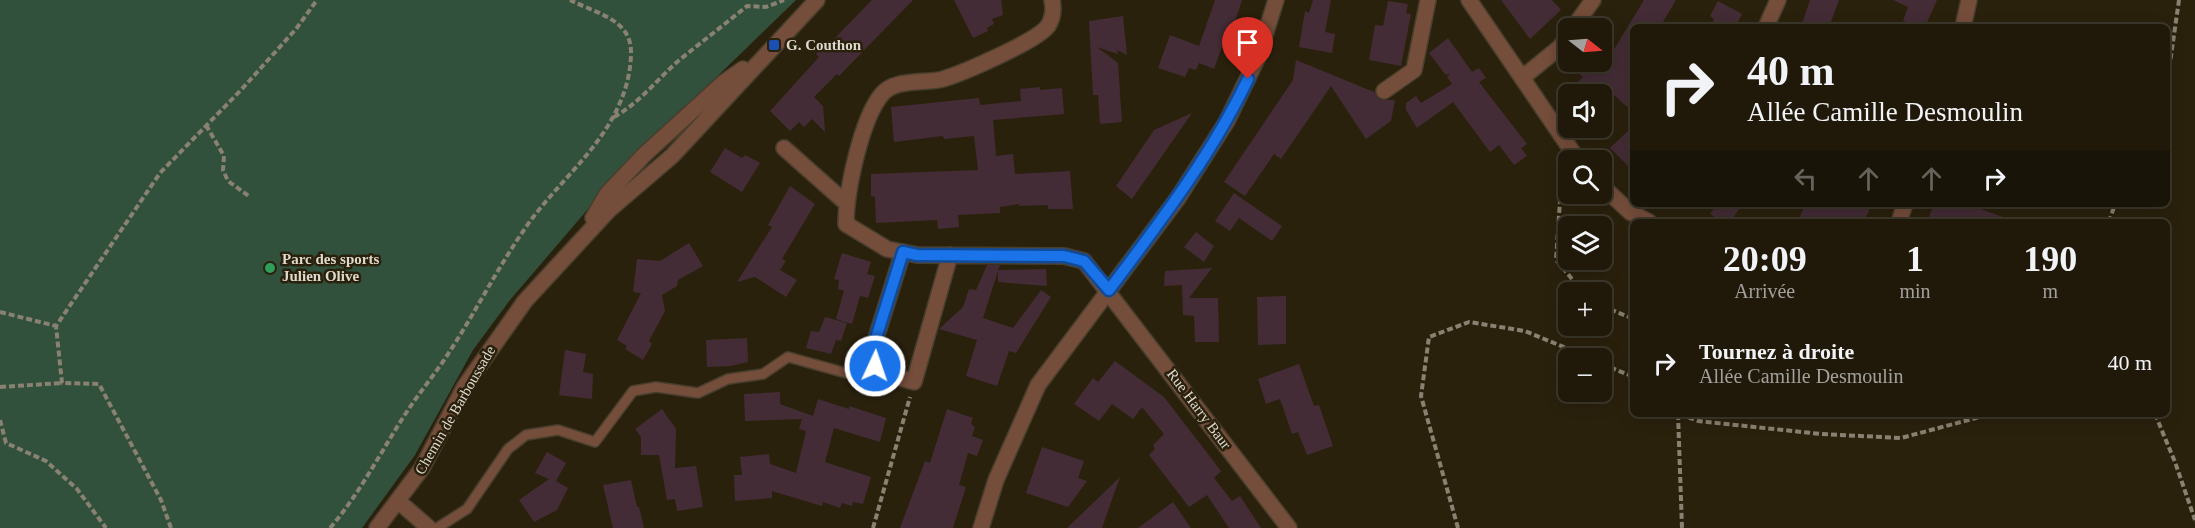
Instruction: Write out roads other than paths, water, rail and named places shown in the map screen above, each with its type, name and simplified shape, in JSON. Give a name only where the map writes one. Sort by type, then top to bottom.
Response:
[{"type":"street","name":"Chemin de Barboussade","points":[[377,528],[422,468],[465,386],[525,301],[581,239],[680,148],[817,0]]},
{"type":"street","points":[[846,203],[853,166],[870,119],[883,93],[902,84],[944,79],[1036,37],[1048,25],[1054,8],[1052,0]]},
{"type":"street","points":[[981,528],[996,480],[1038,385],[1178,198],[1227,122],[1258,57],[1276,0]]},
{"type":"street","points":[[1384,91],[1414,70],[1428,0]]},
{"type":"street","points":[[1469,0],[1571,150]]},
{"type":"street","points":[[1580,18],[1593,0]]},
{"type":"street","points":[[1767,24],[1778,0]]},
{"type":"street","points":[[1964,24],[1969,0]]},
{"type":"street","points":[[1522,78],[1558,49]]},
{"type":"street","name":"Chemin de Barboussade","points":[[581,239],[607,194],[639,160],[723,83],[764,55]]},
{"type":"street","points":[[784,148],[846,203]]},
{"type":"street","points":[[639,160],[634,170],[638,176],[645,179]]},
{"type":"street","points":[[1612,193],[1630,206]]},
{"type":"street","name":"Rue Harry Baur","points":[[846,203],[846,224],[887,249],[917,255],[1064,256],[1084,261],[1109,290],[1289,528]]},
{"type":"street","points":[[1633,208],[1646,219]]},
{"type":"street","points":[[903,252],[871,354],[875,366],[887,374],[914,382],[950,255]]},
{"type":"street","points":[[398,501],[429,528]]},
{"type":"lane","points":[[437,528],[467,509],[508,449],[526,435],[558,430],[595,442],[633,391],[656,387],[698,393],[728,379],[763,374],[788,357],[846,373],[875,366]]},
{"type":"place","name":"G. Couthon","points":[[774,45]]},
{"type":"place","name":"Parc des sports Julien Olive","points":[[270,268]]}]
